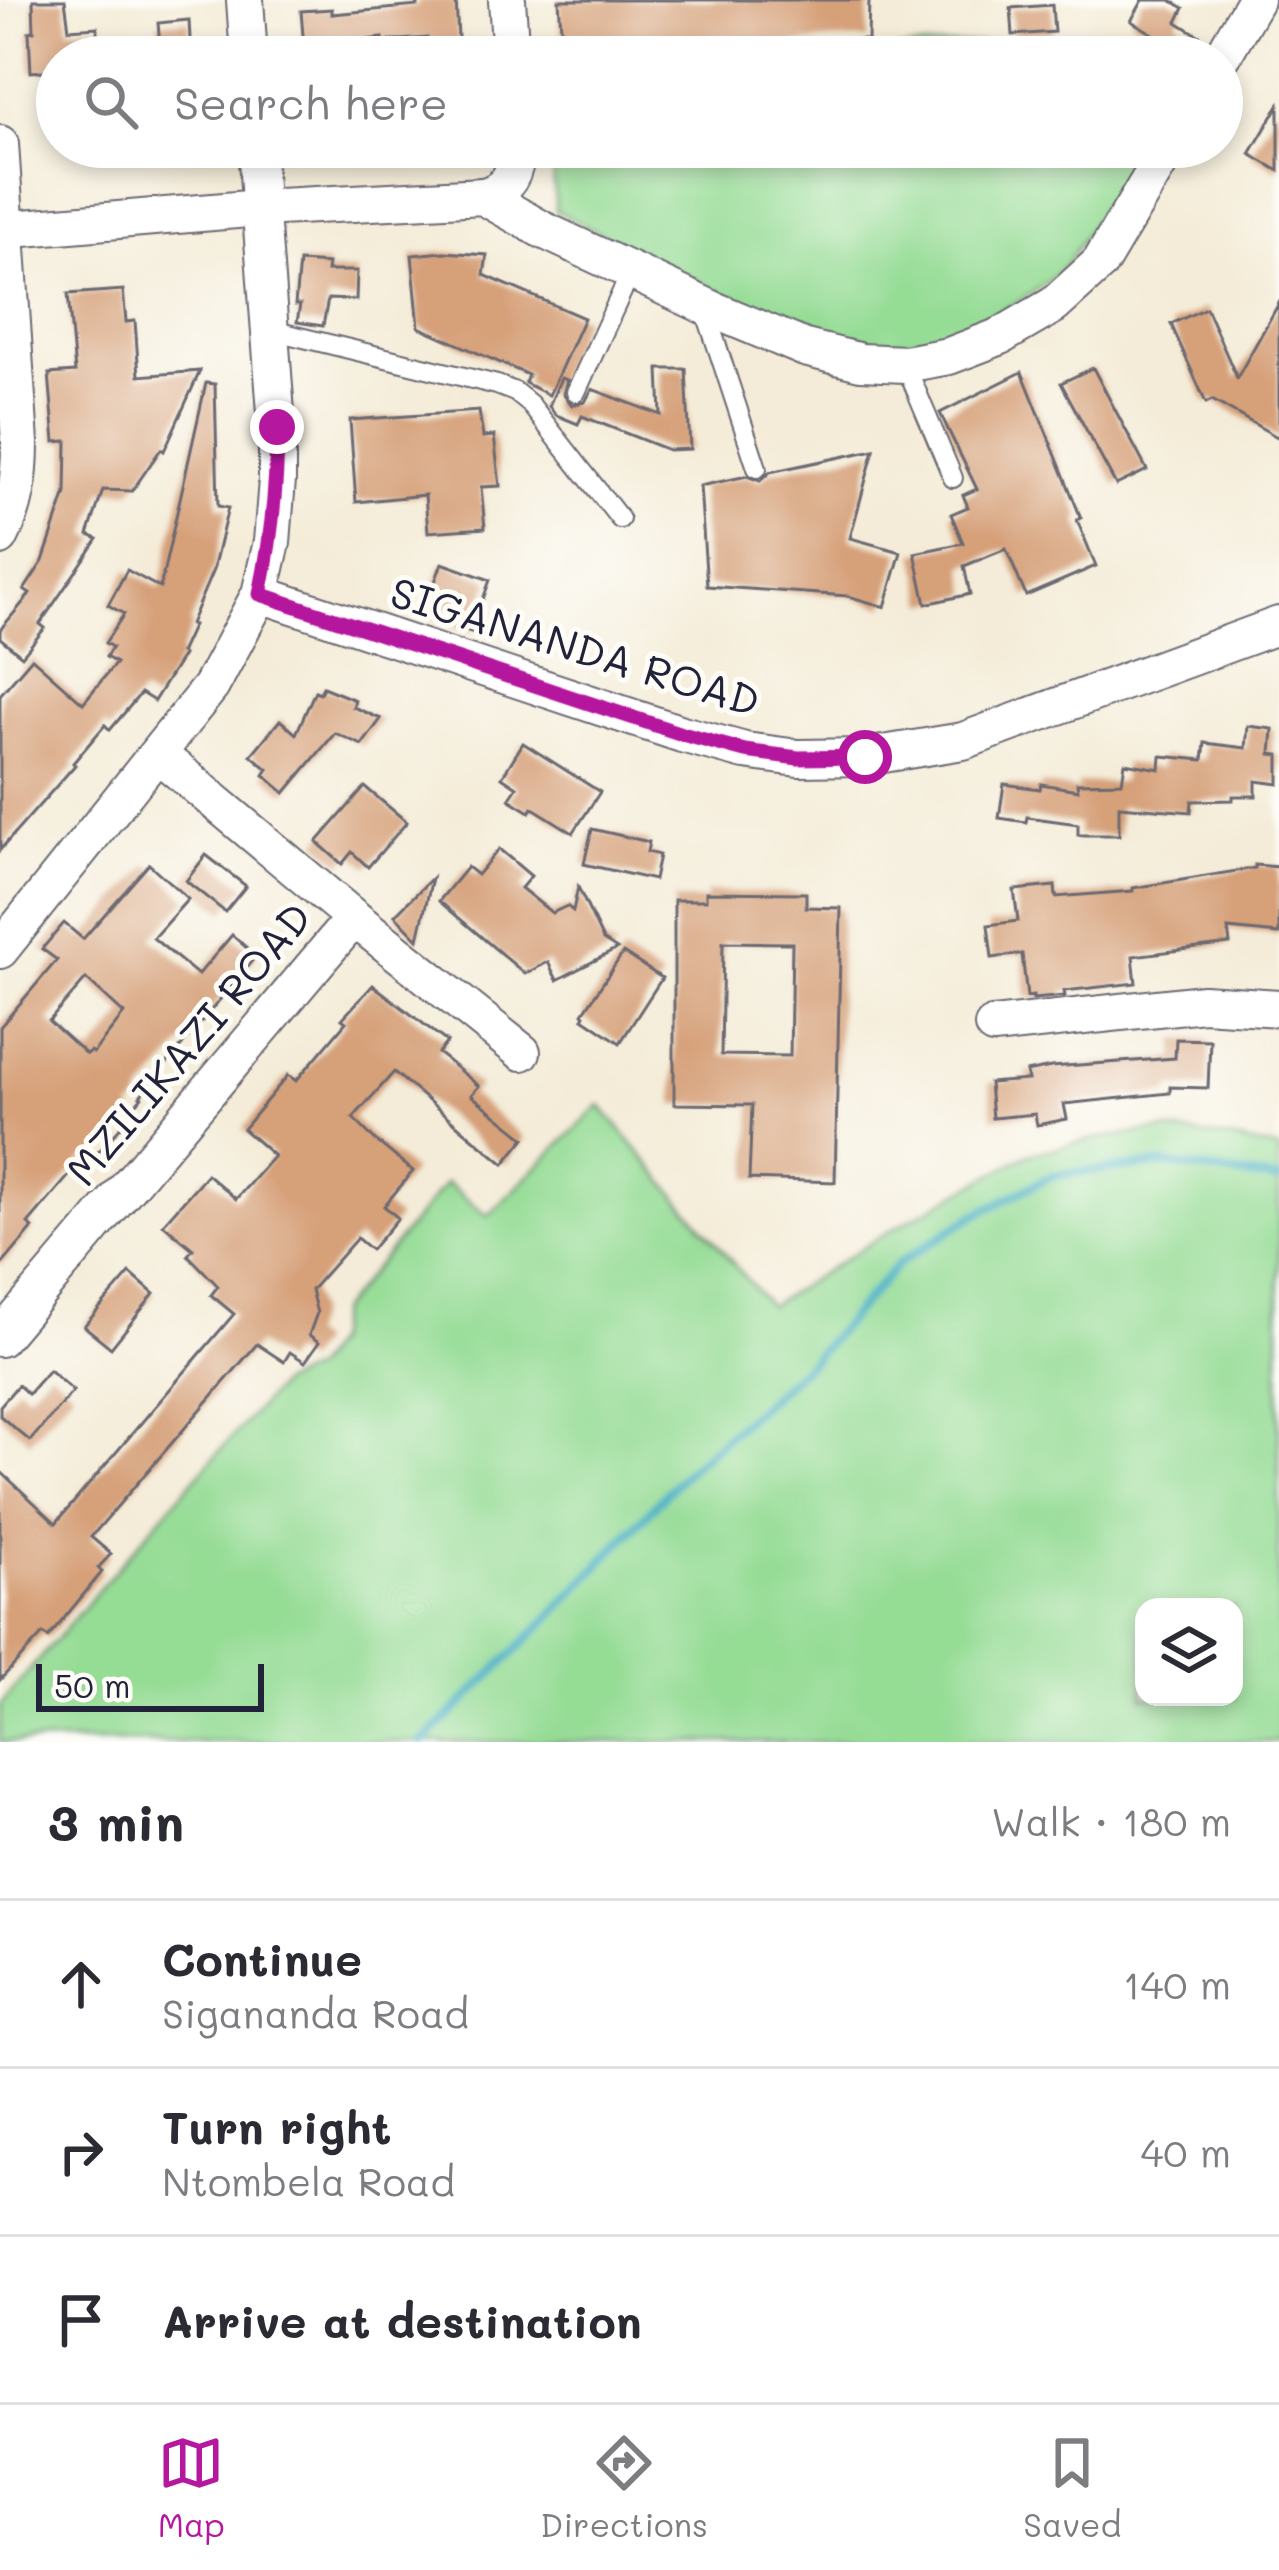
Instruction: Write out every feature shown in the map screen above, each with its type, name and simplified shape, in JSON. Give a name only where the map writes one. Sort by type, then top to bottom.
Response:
[{"type":"street","points":[[245,0],[248,36]]},
{"type":"street","points":[[507,0],[510,36]]},
{"type":"street","points":[[1234,36],[1255,0]]},
{"type":"street","points":[[0,144],[20,474],[14,509],[0,537]]},
{"type":"street","points":[[0,950],[211,686],[260,594],[272,542],[277,427],[257,168]]},
{"type":"street","points":[[4,230],[260,208],[483,196],[506,186],[514,168]]},
{"type":"street","points":[[483,196],[542,230],[805,348],[861,362],[905,364],[967,350],[1054,304],[1100,263],[1157,168]]},
{"type":"street","name":"SIGANANDA ROAD","points":[[260,594],[682,734],[745,751],[798,758],[865,757],[963,741],[1279,625]]},
{"type":"street","name":"MZILIKAZI ROAD","points":[[158,754],[522,1052]]},
{"type":"street","name":"MZILIKAZI ROAD","points":[[0,1338],[354,918]]},
{"type":"street","points":[[993,1026],[1203,1003],[1279,1007]]},
{"type":"lane","points":[[576,392],[631,272]]},
{"type":"lane","points":[[703,305],[758,468]]},
{"type":"lane","points":[[271,331],[515,392],[530,404],[620,519]]},
{"type":"lane","points":[[905,364],[953,478]]},
{"type":"green space","points":[[553,168],[1128,168],[1065,266],[1042,286],[1004,310],[918,340],[857,340],[799,326],[716,291],[556,211]]},
{"type":"green space","points":[[600,1105],[769,1306],[891,1230],[1029,1154],[1164,1130],[1279,1150],[1279,1742],[0,1742],[0,1705],[280,1384],[312,1370],[333,1342],[338,1312],[446,1183],[488,1216]]},
{"type":"building","points":[[33,0],[65,0],[69,29],[97,27],[98,36],[36,36],[36,72],[31,72],[29,32],[34,31]]},
{"type":"building","points":[[417,0],[456,0],[458,36],[303,36],[301,11],[332,9],[332,14],[418,6]]},
{"type":"building","points":[[559,0],[869,0],[868,36],[562,36]]},
{"type":"building","points":[[1143,0],[1170,0],[1184,8],[1177,22],[1200,36],[1157,36],[1131,21]]},
{"type":"building","points":[[1052,5],[1054,32],[1013,35],[1011,8]]},
{"type":"building","points":[[189,20],[190,36],[159,36],[158,23]]},
{"type":"building","points":[[1279,105],[1279,171],[1250,154]]},
{"type":"building","points":[[412,255],[487,255],[484,275],[584,318],[549,395],[525,383],[528,375],[419,327]]},
{"type":"building","points":[[299,262],[328,264],[327,271],[357,271],[356,300],[328,299],[323,326],[297,322]]},
{"type":"building","points":[[123,290],[126,322],[135,321],[139,376],[200,371],[164,451],[132,491],[103,490],[88,535],[98,539],[40,624],[45,628],[22,656],[0,638],[0,630],[30,594],[24,590],[43,561],[66,493],[67,441],[55,442],[49,374],[75,372],[68,294]]},
{"type":"building","points":[[1279,303],[1279,438],[1212,400],[1206,403],[1171,324],[1206,308],[1237,378]]},
{"type":"building","points":[[1093,368],[1147,470],[1116,485],[1061,383]]},
{"type":"building","points":[[659,369],[686,369],[690,449],[668,450],[582,416],[578,424],[556,415],[549,406],[561,378],[567,380],[563,394],[572,405],[585,402],[592,389],[661,415]]},
{"type":"building","points":[[1022,372],[1096,566],[1026,596],[1006,549],[964,566],[970,594],[926,604],[915,553],[963,543],[951,514],[968,507],[963,495],[977,489],[940,413]]},
{"type":"building","points":[[206,383],[215,384],[218,506],[228,508],[213,570],[190,624],[183,655],[154,701],[141,693],[110,730],[105,725],[0,850],[0,695],[32,658],[83,703],[116,663],[106,657],[112,647],[105,643],[124,614],[108,605],[127,570],[160,588]]},
{"type":"building","points":[[479,411],[483,437],[494,436],[500,486],[481,487],[485,528],[428,532],[425,495],[356,502],[350,420]]},
{"type":"building","points":[[874,450],[850,538],[901,552],[885,607],[848,596],[707,586],[700,486],[747,476],[760,481],[770,472]]},
{"type":"building","points":[[442,563],[490,580],[471,632],[423,614]]},
{"type":"building","points":[[323,687],[355,700],[353,707],[381,719],[362,745],[335,733],[285,793],[264,775],[268,769],[251,755],[280,720],[296,734],[315,691],[320,693]]},
{"type":"building","points":[[1248,726],[1273,729],[1271,754],[1279,755],[1279,784],[1256,781],[1256,796],[1192,801],[1191,812],[1119,806],[1119,835],[1078,835],[1078,824],[999,818],[1004,784],[1078,790],[1077,783],[1122,782],[1125,763],[1160,769],[1161,756],[1203,760],[1205,743],[1246,748]]},
{"type":"building","points":[[523,743],[600,792],[573,833],[509,799],[517,787],[502,777]]},
{"type":"building","points":[[365,787],[407,822],[368,867],[352,852],[342,864],[317,842]]},
{"type":"building","points":[[592,829],[649,842],[647,852],[659,855],[654,880],[584,864]]},
{"type":"building","points":[[499,849],[531,876],[521,888],[552,913],[567,906],[573,911],[578,887],[603,940],[617,949],[557,980],[548,962],[525,974],[439,901],[467,867],[477,875]]},
{"type":"building","points":[[206,855],[246,886],[225,912],[186,881]]},
{"type":"building","points":[[149,864],[188,899],[153,938],[198,975],[232,935],[256,956],[140,1096],[134,1112],[89,1162],[84,1158],[28,1224],[33,1228],[0,1267],[0,1027],[57,960],[42,949],[64,923],[83,939]],"holes":[[[86,979],[124,1014],[93,1053],[86,1054],[49,1021]]]},
{"type":"building","points":[[1255,865],[1279,867],[1279,934],[1228,929],[1230,944],[1133,956],[1136,983],[1033,999],[1027,997],[1022,954],[992,958],[988,925],[1018,921],[1014,890],[1055,886],[1056,897],[1133,891]]},
{"type":"building","points":[[432,878],[418,939],[395,915]]},
{"type":"building","points":[[706,892],[806,893],[806,907],[841,908],[835,1182],[749,1179],[752,1105],[674,1104],[674,900],[706,900]],"holes":[[[723,942],[792,943],[790,1056],[721,1055]]]},
{"type":"building","points":[[623,953],[662,978],[620,1043],[583,1018],[583,1013]]},
{"type":"building","points":[[373,985],[447,1042],[438,1053],[479,1086],[471,1095],[525,1138],[504,1164],[394,1072],[353,1118],[413,1171],[384,1206],[398,1218],[371,1250],[357,1238],[311,1290],[317,1313],[309,1335],[319,1342],[305,1362],[290,1352],[284,1362],[257,1344],[91,1537],[111,1554],[98,1568],[102,1572],[48,1638],[43,1634],[0,1680],[0,1471],[56,1523],[234,1314],[211,1295],[218,1286],[188,1255],[193,1249],[163,1224],[207,1174],[236,1199],[274,1156],[243,1129],[288,1075],[296,1081]]},
{"type":"building","points":[[1176,1039],[1210,1040],[1208,1088],[1170,1087],[1170,1093],[1064,1104],[1067,1119],[1037,1125],[1035,1114],[992,1118],[989,1083],[1028,1080],[1026,1072],[1051,1067],[1175,1058]]},
{"type":"building","points":[[130,1273],[154,1294],[111,1348],[84,1326]]},
{"type":"building","points":[[49,1370],[73,1391],[30,1441],[0,1416],[0,1406],[18,1385],[28,1394]]},
{"type":"waterway","points":[[423,1742],[551,1616],[686,1472],[811,1361],[899,1263],[968,1219],[1053,1175],[1163,1164],[1279,1180]]},
{"type":"route","points":[[277,427],[272,542],[260,594],[745,751],[798,758],[865,757]]}]
